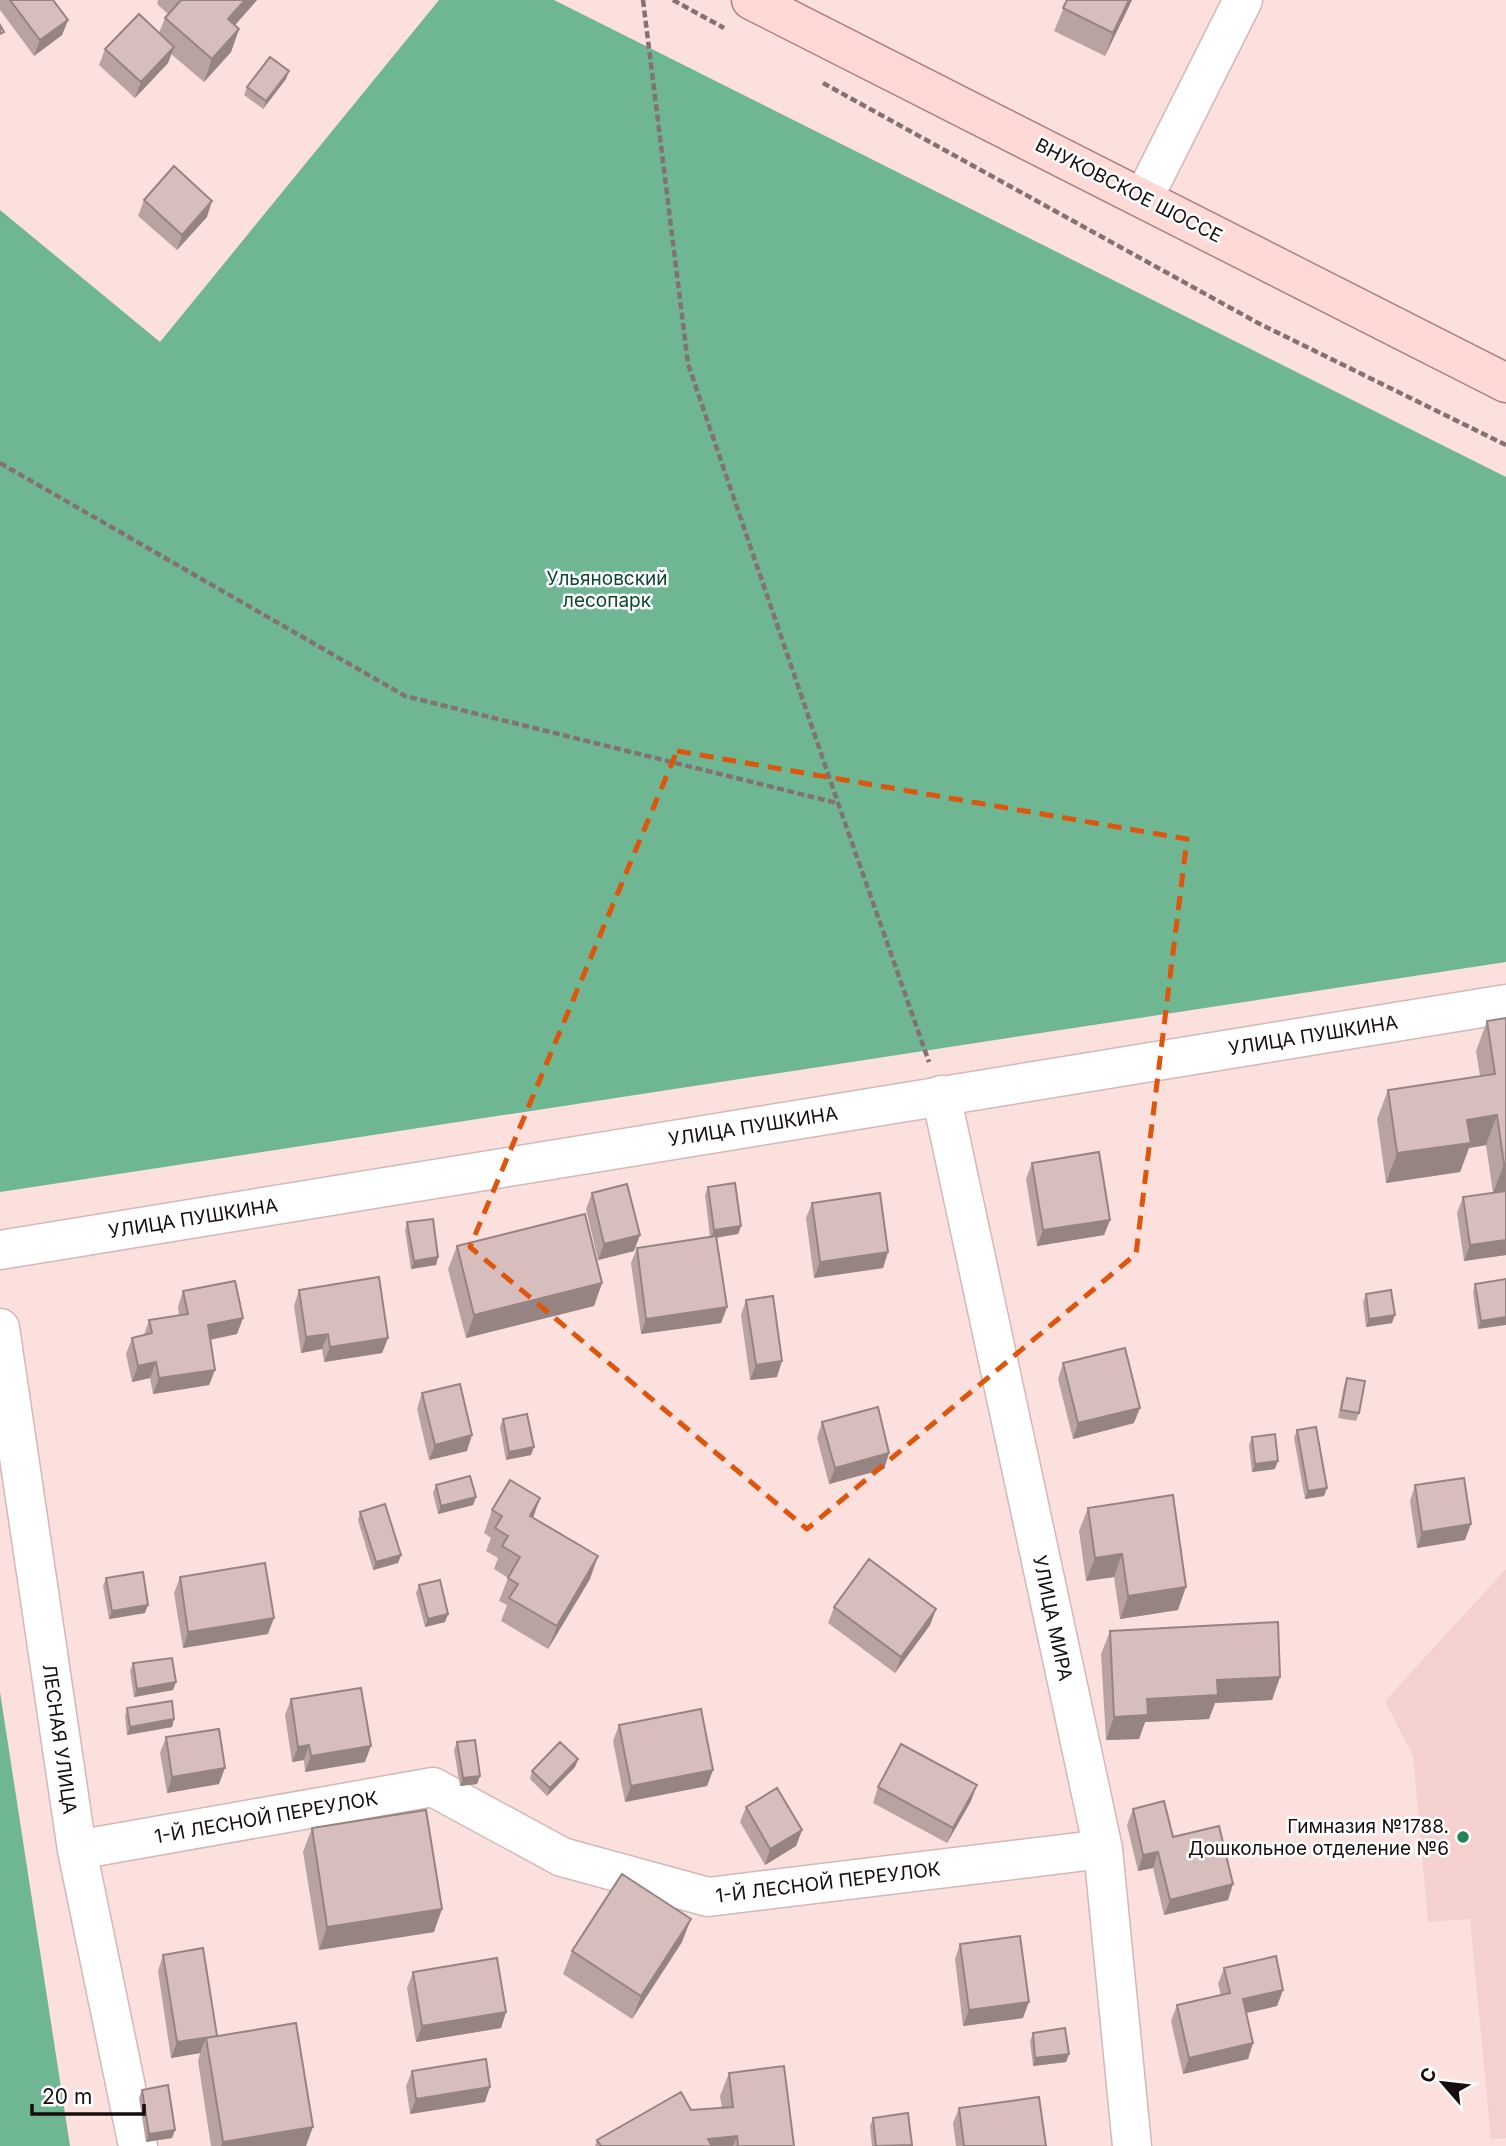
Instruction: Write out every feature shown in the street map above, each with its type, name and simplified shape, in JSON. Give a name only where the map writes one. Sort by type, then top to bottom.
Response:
[{"type":"main road","name":"ВНУКОВСКОЕ ШОССЕ","points":[[751,0],[1144,197],[1506,383]]},
{"type":"street","points":[[1144,197],[1243,0]]},
{"type":"street","name":"УЛИЦА ПУШКИНА","points":[[0,1250],[1506,1004]]},
{"type":"street","name":"УЛИЦА МИРА","points":[[941,1095],[1102,1849],[1132,2146]]},
{"type":"street","name":"ЛЕСНАЯ УЛИЦА","points":[[0,1328],[76,1850],[138,2146]]},
{"type":"street","name":"1-Й ЛЕСНОЙ ПЕРЕУЛОК","points":[[76,1850],[433,1787],[562,1857],[708,1897],[1102,1849]]},
{"type":"path","points":[[643,0],[688,364],[941,1095]]},
{"type":"path","points":[[673,0],[734,34]]},
{"type":"path","points":[[819,81],[1258,323],[1506,446]]},
{"type":"path","points":[[0,463],[405,696],[838,803]]},
{"type":"highlighted area","points":[[677,751],[1187,839],[1136,1254],[807,1529],[470,1247]]},
{"type":"shaded area","name":"Гимназия №1788. Дошкольное отделение №6","points":[[1506,1569],[1506,2138],[1491,2139],[1470,1919],[1428,1922],[1413,1756],[1385,1701]]},
{"type":"green space","name":"Ульяновский лесопарк","points":[[439,0],[554,0],[1506,477],[1506,962],[0,1192],[0,210],[160,342]]},
{"type":"green space","points":[[0,1692],[70,2146],[0,2146]]},
{"type":"building","points":[[10,0],[53,0],[68,20],[40,40]]},
{"type":"building","points":[[181,0],[245,0],[228,19],[239,29],[212,59],[165,18]]},
{"type":"building","points":[[1067,0],[1129,0],[1113,33],[1063,8]]},
{"type":"building","points":[[139,14],[174,47],[141,82],[105,49]]},
{"type":"building","points":[[270,57],[289,71],[266,101],[247,87]]},
{"type":"building","points":[[174,166],[212,201],[182,235],[144,200]]},
{"type":"building","points":[[1506,1018],[1506,1163],[1504,1164],[1497,1115],[1467,1120],[1471,1143],[1397,1153],[1388,1090],[1495,1074],[1487,1021]]},
{"type":"building","points":[[1099,1152],[1110,1220],[1043,1230],[1032,1163]]},
{"type":"building","points":[[735,1183],[741,1226],[714,1230],[708,1187]]},
{"type":"building","points":[[627,1184],[640,1235],[604,1244],[592,1193]]},
{"type":"building","points":[[1506,1191],[1506,1240],[1470,1245],[1463,1197]]},
{"type":"building","points":[[880,1193],[888,1252],[820,1262],[812,1203]]},
{"type":"building","points":[[585,1214],[602,1283],[474,1315],[457,1246]]},
{"type":"building","points":[[433,1219],[438,1257],[414,1261],[407,1222]]},
{"type":"building","points":[[716,1236],[727,1307],[646,1319],[637,1248]]},
{"type":"building","points":[[379,1277],[388,1338],[330,1347],[328,1334],[306,1337],[299,1290]]},
{"type":"building","points":[[1506,1279],[1506,1317],[1481,1321],[1475,1284]]},
{"type":"building","points":[[235,1281],[243,1318],[208,1325],[215,1370],[159,1378],[156,1362],[138,1366],[132,1338],[152,1333],[149,1320],[188,1314],[183,1291]]},
{"type":"building","points":[[1391,1290],[1395,1315],[1369,1319],[1366,1294]]},
{"type":"building","points":[[773,1296],[782,1361],[756,1365],[746,1300]]},
{"type":"building","points":[[1125,1348],[1140,1408],[1078,1423],[1063,1363]]},
{"type":"building","points":[[1347,1378],[1365,1381],[1359,1413],[1341,1410]]},
{"type":"building","points":[[460,1384],[472,1435],[435,1445],[422,1393]]},
{"type":"building","points":[[878,1407],[889,1453],[835,1468],[822,1422]]},
{"type":"building","points":[[527,1414],[534,1447],[509,1452],[503,1419]]},
{"type":"building","points":[[1316,1427],[1327,1488],[1308,1491],[1297,1430]]},
{"type":"building","points":[[1275,1434],[1278,1461],[1255,1464],[1252,1437]]},
{"type":"building","points":[[470,1476],[476,1497],[441,1506],[436,1485]]},
{"type":"building","points":[[1464,1478],[1471,1524],[1422,1532],[1415,1485]]},
{"type":"building","points":[[510,1480],[540,1498],[530,1516],[598,1556],[557,1626],[509,1598],[518,1584],[508,1578],[520,1557],[502,1546],[508,1536],[495,1528],[502,1516],[492,1510]]},
{"type":"building","points":[[1173,1495],[1186,1587],[1128,1596],[1122,1554],[1095,1558],[1088,1508]]},
{"type":"building","points":[[385,1504],[401,1555],[376,1562],[360,1512]]},
{"type":"building","points":[[869,1559],[936,1609],[901,1657],[834,1607]]},
{"type":"building","points":[[265,1563],[274,1618],[188,1632],[180,1577]]},
{"type":"building","points":[[143,1572],[148,1605],[112,1611],[106,1578]]},
{"type":"building","points":[[440,1580],[448,1614],[428,1619],[419,1585]]},
{"type":"building","points":[[1278,1622],[1280,1677],[1217,1680],[1218,1695],[1147,1699],[1148,1715],[1114,1717],[1110,1631]]},
{"type":"building","points":[[172,1658],[176,1682],[137,1689],[133,1663]]},
{"type":"building","points":[[361,1688],[371,1746],[311,1756],[309,1745],[298,1747],[291,1699]]},
{"type":"building","points":[[172,1701],[174,1719],[130,1727],[127,1708]]},
{"type":"building","points":[[701,1709],[713,1770],[631,1786],[619,1725]]},
{"type":"building","points":[[219,1729],[225,1768],[172,1777],[166,1737]]},
{"type":"building","points":[[475,1740],[480,1776],[463,1778],[457,1742]]},
{"type":"building","points":[[560,1742],[578,1759],[550,1788],[532,1771]]},
{"type":"building","points":[[901,1744],[977,1785],[953,1828],[878,1787]]},
{"type":"building","points":[[777,1788],[802,1830],[770,1849],[746,1807]]},
{"type":"building","points":[[1164,1801],[1173,1837],[1219,1826],[1233,1884],[1170,1900],[1158,1852],[1143,1855],[1133,1809]]},
{"type":"building","points":[[426,1810],[442,1909],[327,1927],[312,1828]]},
{"type":"building","points":[[622,1874],[691,1919],[641,1996],[572,1951]]},
{"type":"building","points":[[1020,1936],[1029,2002],[969,2010],[960,1944]]},
{"type":"building","points":[[203,1948],[217,2036],[177,2042],[163,1955]]},
{"type":"building","points":[[1276,1956],[1283,1990],[1243,1999],[1253,2043],[1189,2058],[1177,2005],[1230,1993],[1224,1968]]},
{"type":"building","points":[[497,1958],[506,2012],[422,2026],[413,1972]]},
{"type":"building","points":[[296,2023],[313,2127],[223,2142],[206,2038]]},
{"type":"building","points":[[1065,2028],[1069,2054],[1035,2058],[1033,2033]]},
{"type":"building","points":[[486,2059],[490,2087],[416,2099],[412,2071]]},
{"type":"building","points":[[784,2066],[794,2146],[738,2146],[737,2136],[708,2139],[712,2146],[601,2146],[597,2140],[681,2092],[691,2110],[733,2107],[729,2073]]},
{"type":"building","points":[[168,2085],[175,2130],[149,2134],[142,2090]]},
{"type":"building","points":[[1039,2097],[1046,2146],[964,2146],[959,2108]]},
{"type":"building","points":[[908,2113],[912,2145],[876,2146],[873,2118]]},
{"type":"place","name":"Гимназия №1788. Дошкольное отделение №6","points":[[1463,1837]]}]
